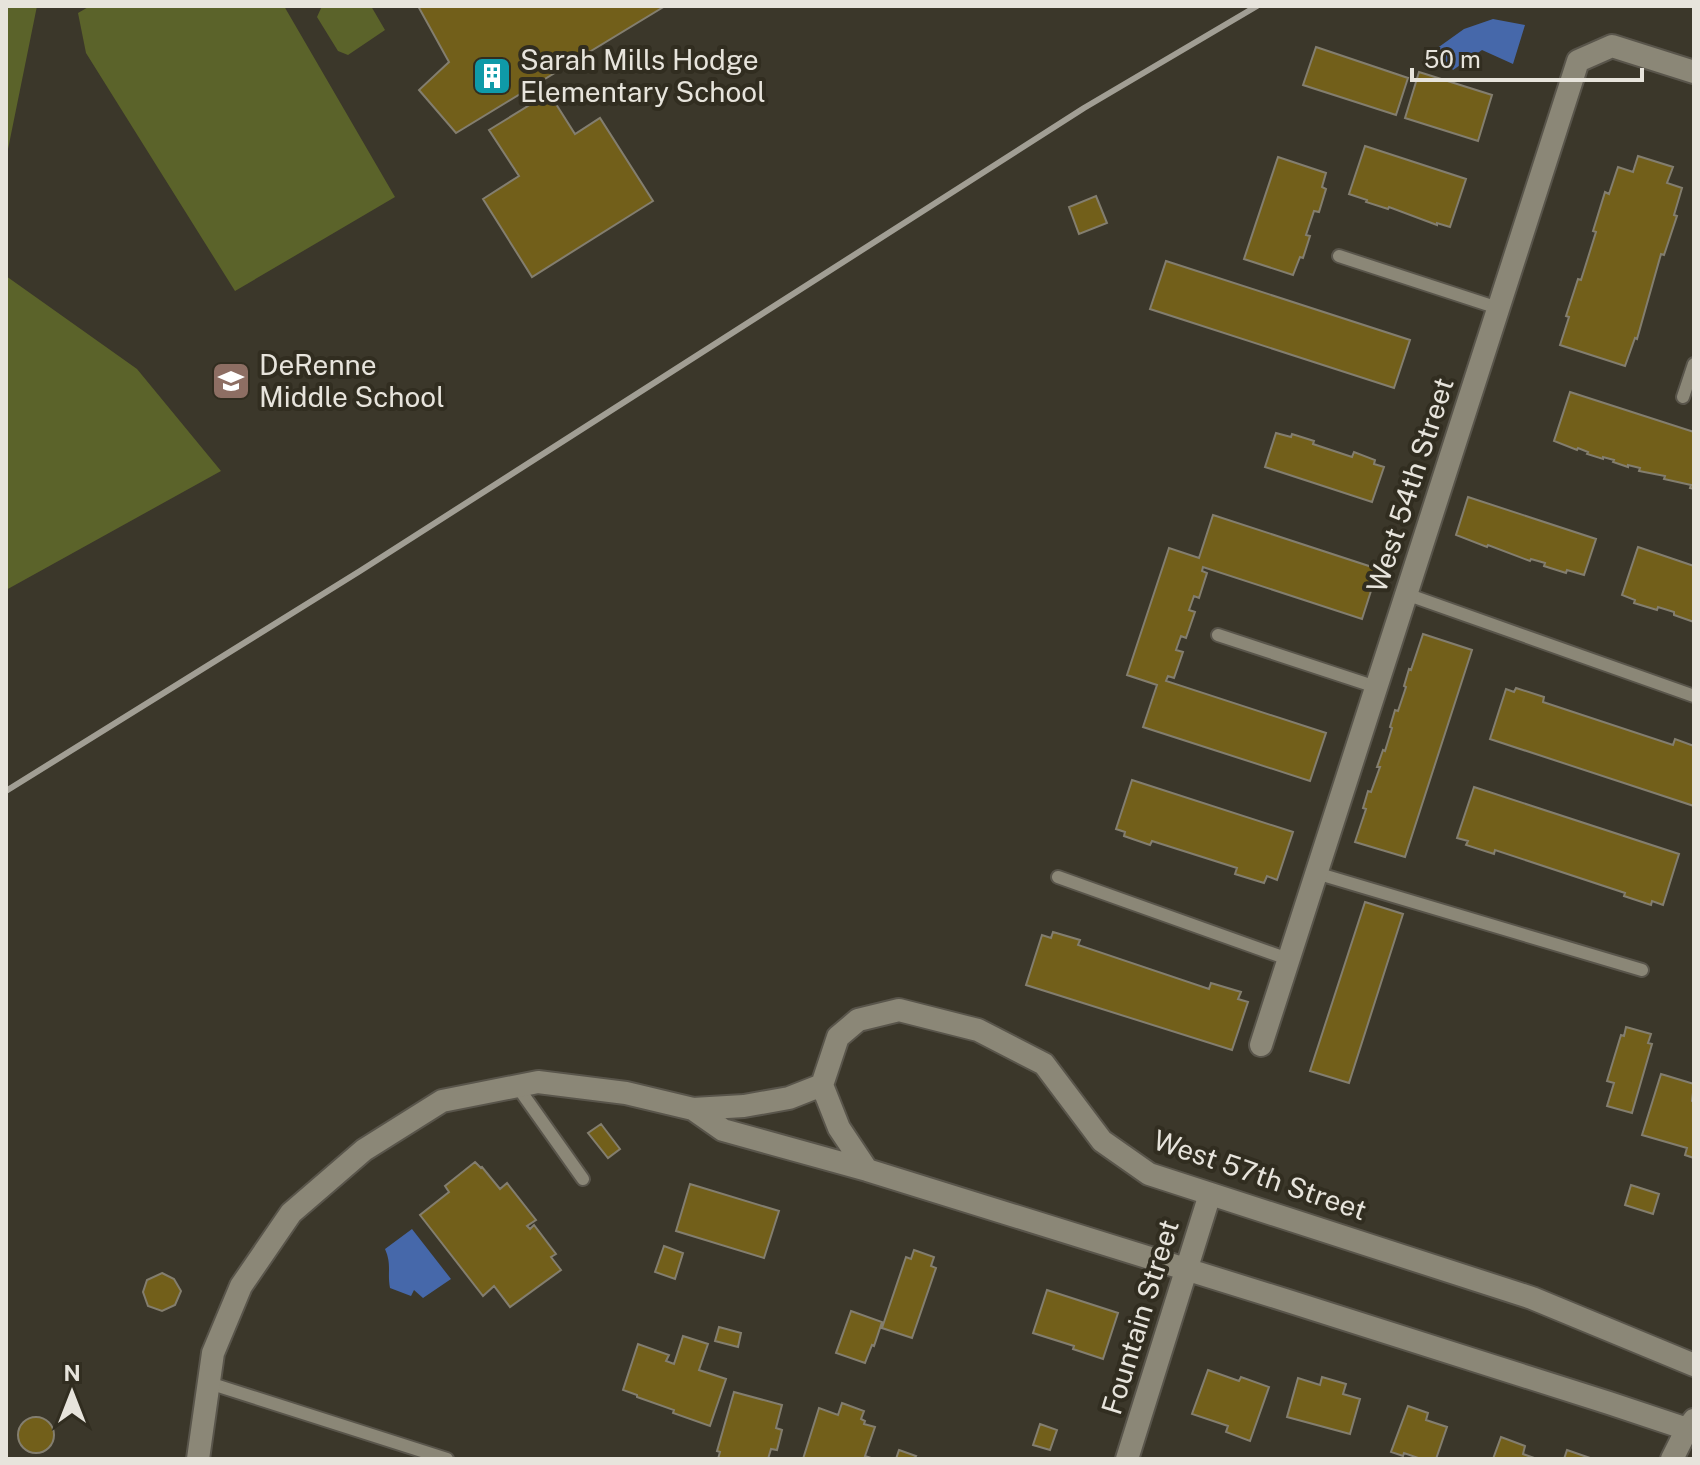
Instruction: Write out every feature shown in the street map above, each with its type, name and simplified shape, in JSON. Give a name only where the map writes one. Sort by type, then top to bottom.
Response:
[{"type":"street","name":"West 54th Street","points":[[1261,1045],[1578,61],[1612,46],[1694,72]]},
{"type":"street","name":"West 57th Street","points":[[822,1085],[838,1037],[858,1020],[899,1010],[978,1030],[1044,1064],[1102,1141],[1149,1174],[1532,1298],[1694,1365]]},
{"type":"street","points":[[198,1459],[213,1353],[241,1286],[291,1213],[364,1150],[442,1101],[538,1082],[626,1093],[693,1109],[744,1106],[789,1098],[822,1085],[839,1128],[867,1170]]},
{"type":"street","points":[[693,1109],[723,1130],[867,1170],[1609,1403],[1690,1425],[1672,1459]]},
{"type":"street","name":"Fountain Street","points":[[1127,1459],[1210,1194]]},
{"type":"lane","points":[[1339,256],[1498,308]]},
{"type":"lane","points":[[1683,397],[1694,364]]},
{"type":"lane","points":[[1406,594],[1694,696]]},
{"type":"lane","points":[[1218,635],[1376,687]]},
{"type":"lane","points":[[1316,873],[1642,970]]},
{"type":"lane","points":[[1058,877],[1288,959]]},
{"type":"lane","points":[[517,1086],[583,1179]]},
{"type":"lane","points":[[209,1383],[447,1459]]},
{"type":"green space","points":[[6,6],[37,6],[6,159]]},
{"type":"green space","points":[[90,6],[284,6],[395,197],[235,291],[86,53],[78,13]]},
{"type":"green space","points":[[322,6],[371,6],[385,30],[348,55],[338,51],[317,17]]},
{"type":"green space","points":[[6,276],[137,369],[221,471],[6,590]]},
{"type":"water","points":[[1493,19],[1525,25],[1513,64],[1482,50],[1453,70],[1436,49],[1464,29]]},
{"type":"water","points":[[412,1229],[451,1279],[423,1298],[414,1290],[411,1296],[390,1288],[385,1249]]},
{"type":"building","name":"Sarah Mills Hodge Elementary School","points":[[418,6],[665,6],[456,133],[419,90],[449,62]]},
{"type":"building","points":[[1316,47],[1408,78],[1396,115],[1303,85]]},
{"type":"building","points":[[1419,72],[1492,95],[1478,141],[1405,118]]},
{"type":"building","points":[[549,93],[575,134],[600,118],[653,201],[532,277],[483,199],[519,176],[489,130]]},
{"type":"building","points":[[1365,146],[1466,179],[1450,227],[1349,194]]},
{"type":"building","points":[[1638,156],[1673,167],[1667,183],[1682,188],[1674,215],[1677,216],[1664,255],[1661,254],[1637,339],[1625,366],[1560,345],[1569,317],[1566,316],[1596,232],[1593,231],[1605,192],[1609,194],[1618,167],[1633,172]]},
{"type":"building","points":[[1278,157],[1326,173],[1322,187],[1326,189],[1319,212],[1314,211],[1303,258],[1300,257],[1293,275],[1244,259]]},
{"type":"building","points":[[1096,196],[1107,223],[1079,234],[1069,207]]},
{"type":"building","points":[[1166,261],[1410,340],[1394,388],[1150,309]]},
{"type":"building","points":[[1570,392],[1694,432],[1694,489],[1690,488],[1691,485],[1664,479],[1665,476],[1639,471],[1640,468],[1628,467],[1554,441]]},
{"type":"building","points":[[1276,433],[1291,437],[1292,434],[1352,457],[1354,452],[1375,460],[1374,464],[1384,467],[1372,502],[1265,467]]},
{"type":"building","points":[[1468,497],[1596,539],[1584,575],[1567,570],[1566,573],[1544,566],[1545,563],[1530,561],[1456,535]]},
{"type":"building","points":[[1213,515],[1378,569],[1362,619],[1203,567],[1202,571],[1207,573],[1199,598],[1194,596],[1189,610],[1195,612],[1186,638],[1181,636],[1176,650],[1183,652],[1174,678],[1168,676],[1166,681],[1326,733],[1310,781],[1143,727],[1157,685],[1127,675],[1169,548],[1199,558]]},
{"type":"building","points":[[1638,547],[1694,566],[1694,622],[1674,615],[1674,612],[1634,603],[1635,600],[1622,595]]},
{"type":"building","points":[[1423,634],[1472,650],[1405,857],[1355,842],[1366,809],[1363,808],[1368,791],[1371,792],[1380,767],[1377,767],[1385,751],[1395,710],[1398,711],[1409,669]]},
{"type":"building","points":[[1516,688],[1544,697],[1543,702],[1673,745],[1675,739],[1694,746],[1694,806],[1490,739],[1506,689],[1514,692]]},
{"type":"building","points":[[1132,780],[1293,832],[1277,880],[1267,876],[1264,883],[1235,874],[1237,868],[1152,841],[1150,845],[1124,836],[1125,832],[1116,829]]},
{"type":"building","points":[[1474,787],[1679,854],[1663,905],[1652,901],[1651,905],[1624,896],[1625,893],[1495,850],[1494,854],[1466,845],[1468,841],[1457,838]]},
{"type":"building","points":[[1365,902],[1403,914],[1349,1083],[1310,1071]]},
{"type":"building","points":[[1053,932],[1080,940],[1078,945],[1209,989],[1211,983],[1241,992],[1238,999],[1248,1002],[1232,1050],[1026,985],[1042,935],[1051,938]]},
{"type":"building","points":[[1626,1027],[1651,1034],[1648,1043],[1652,1044],[1632,1113],[1607,1106],[1614,1083],[1607,1081]]},
{"type":"building","points":[[1661,1074],[1694,1084],[1694,1158],[1685,1155],[1687,1148],[1642,1135]]},
{"type":"building","points":[[601,1124],[620,1149],[608,1158],[588,1133]]},
{"type":"building","points":[[475,1162],[500,1189],[507,1183],[536,1220],[527,1226],[530,1229],[534,1225],[556,1254],[551,1257],[561,1270],[510,1307],[494,1286],[483,1296],[420,1215],[449,1192],[445,1186]]},
{"type":"building","points":[[690,1184],[779,1211],[764,1258],[676,1231]]},
{"type":"building","points":[[1631,1185],[1659,1194],[1653,1214],[1625,1205]]},
{"type":"building","points":[[664,1246],[683,1253],[675,1279],[655,1272]]},
{"type":"building","points":[[914,1250],[934,1257],[931,1266],[936,1268],[912,1338],[882,1328],[906,1257],[911,1259]]},
{"type":"building","points":[[162,1273],[174,1279],[181,1291],[175,1305],[162,1311],[148,1306],[143,1292],[147,1280]]},
{"type":"building","points":[[1047,1290],[1118,1313],[1103,1359],[1033,1333]]},
{"type":"building","points":[[851,1311],[882,1322],[865,1363],[836,1353]]},
{"type":"building","points":[[719,1327],[741,1333],[738,1347],[715,1341]]},
{"type":"building","points":[[683,1336],[708,1344],[699,1370],[726,1379],[710,1426],[623,1390],[638,1344],[669,1355],[666,1361],[674,1364]]},
{"type":"building","points":[[1208,1370],[1269,1387],[1250,1441],[1226,1432],[1228,1426],[1192,1414]]},
{"type":"building","points":[[1322,1377],[1346,1384],[1343,1394],[1360,1399],[1350,1434],[1287,1417],[1298,1378],[1320,1385]]},
{"type":"building","points":[[734,1392],[782,1405],[776,1428],[782,1430],[777,1450],[771,1449],[768,1459],[718,1459],[720,1452],[717,1451]]},
{"type":"building","points":[[842,1403],[864,1411],[861,1419],[865,1421],[864,1424],[875,1427],[865,1456],[874,1459],[803,1459],[819,1408],[838,1415]]},
{"type":"building","points":[[1408,1406],[1428,1413],[1426,1420],[1447,1427],[1436,1459],[1391,1452]]},
{"type":"building","points":[[36,1417],[48,1423],[54,1435],[48,1447],[36,1453],[24,1447],[18,1435],[24,1423]]},
{"type":"building","points":[[1040,1424],[1057,1430],[1050,1450],[1033,1445]]},
{"type":"building","points":[[1501,1437],[1525,1446],[1523,1454],[1537,1459],[1493,1459]]},
{"type":"building","points":[[899,1450],[916,1456],[914,1459],[896,1459]]},
{"type":"building","points":[[1567,1450],[1593,1459],[1564,1459]]},
{"type":"railway","points":[[6,791],[360,571],[1084,108],[1257,6]]},
{"type":"place","name":"Sarah Mills Hodge Elementary School","points":[[492,76]]},
{"type":"place","name":"DeRenne Middle School","points":[[231,381]]}]
